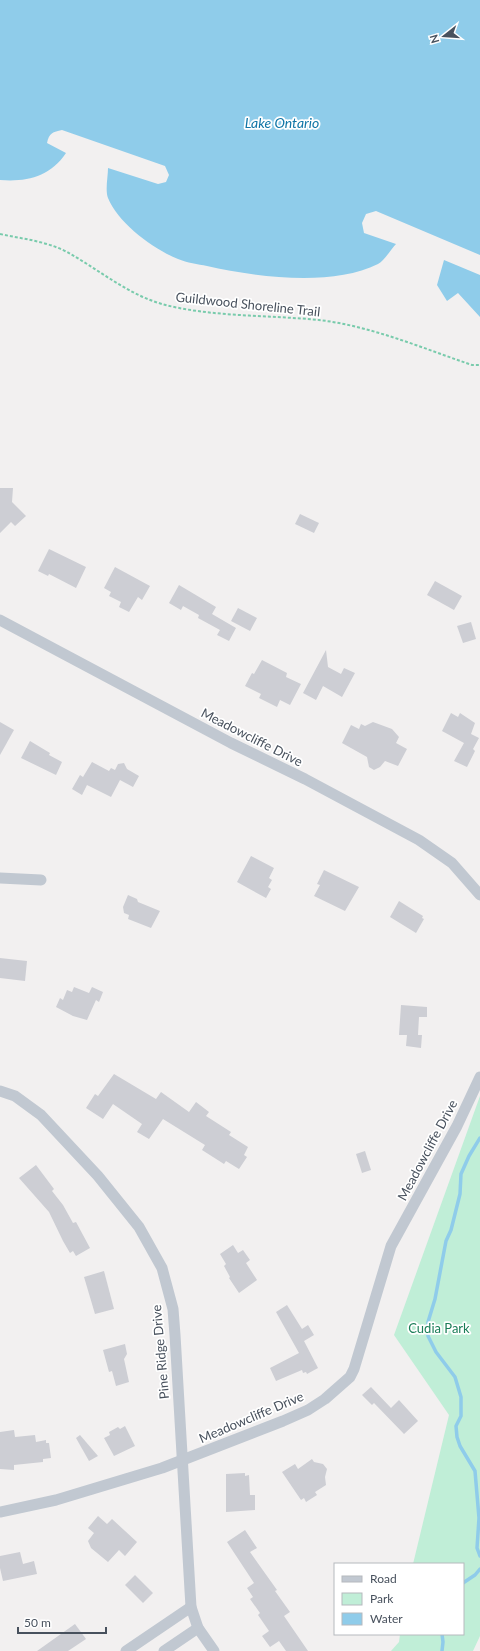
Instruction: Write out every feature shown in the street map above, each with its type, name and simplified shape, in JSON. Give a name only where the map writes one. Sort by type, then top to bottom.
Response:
[{"type":"street","name":"Meadowcliffe Drive","points":[[0,620],[231,743],[305,779],[419,840],[452,863],[480,895]]},
{"type":"street","points":[[0,878],[41,880]]},
{"type":"street","name":"Meadowcliffe Drive","points":[[0,1512],[56,1500],[182,1461],[308,1410],[325,1399],[350,1377],[354,1369],[390,1246],[457,1126],[480,1077]]},
{"type":"street","name":"Pine Ridge Drive","points":[[0,1091],[15,1096],[41,1115],[67,1142],[139,1227],[162,1268],[173,1309],[191,1607],[198,1628],[214,1651]]},
{"type":"street","points":[[126,1651],[191,1607]]},
{"type":"street","points":[[164,1651],[198,1628]]},
{"type":"path","name":"Guildwood Shoreline Trail","points":[[0,234],[47,243],[66,252],[140,295],[163,304],[198,310],[320,320],[362,328],[472,365],[480,366]]},
{"type":"green space","name":"Cudia Park","points":[[480,1096],[480,1636],[473,1651],[391,1651],[399,1642],[400,1635],[464,1635],[464,1563],[413,1563],[449,1415],[394,1335]]},
{"type":"water","name":"Lake Ontario","points":[[0,0],[480,0],[480,255],[376,211],[366,214],[362,223],[364,233],[396,244],[381,262],[359,271],[339,276],[294,278],[248,274],[185,262],[168,255],[137,234],[120,217],[107,195],[108,168],[158,184],[166,182],[169,175],[165,166],[62,130],[56,131],[52,134],[47,143],[66,153],[53,168],[45,173],[29,179],[0,180]]},
{"type":"water","points":[[444,260],[480,275],[480,317],[458,293],[447,301],[437,285]]},
{"type":"building","points":[[0,488],[13,488],[12,502],[26,516],[15,526],[11,522],[0,533]]},
{"type":"building","points":[[300,514],[319,523],[314,533],[295,524]]},
{"type":"building","points":[[49,549],[86,567],[76,588],[49,574],[48,576],[38,571]]},
{"type":"building","points":[[115,567],[150,586],[142,600],[138,597],[129,612],[119,607],[121,602],[109,596],[111,592],[104,588]]},
{"type":"building","points":[[435,581],[462,596],[454,610],[427,595]]},
{"type":"building","points":[[179,585],[216,607],[212,614],[236,628],[229,641],[217,635],[220,630],[198,618],[199,615],[183,606],[181,610],[169,603]]},
{"type":"building","points":[[238,608],[257,618],[250,631],[231,621]]},
{"type":"building","points":[[471,622],[476,639],[463,643],[457,626]]},
{"type":"building","points":[[326,650],[328,667],[341,674],[344,668],[355,673],[342,697],[323,686],[316,700],[303,693]]},
{"type":"building","points":[[262,660],[287,673],[286,677],[301,684],[290,705],[280,700],[277,707],[259,698],[261,694],[245,686],[252,673],[254,674]]},
{"type":"building","points":[[451,713],[458,717],[460,713],[475,723],[471,734],[479,738],[473,749],[475,751],[467,767],[454,761],[464,743],[442,731]]},
{"type":"building","points":[[0,722],[14,730],[0,755]]},
{"type":"building","points":[[373,722],[392,729],[399,737],[396,743],[407,749],[398,766],[385,761],[380,767],[374,770],[369,767],[367,757],[342,743],[351,725],[359,729],[361,724],[365,726]]},
{"type":"building","points":[[30,741],[50,753],[49,755],[62,762],[56,775],[21,758]]},
{"type":"building","points":[[92,762],[109,771],[111,768],[115,770],[118,764],[124,763],[127,769],[139,776],[133,787],[120,780],[111,797],[87,785],[82,795],[72,789],[80,775],[83,777]]},
{"type":"building","points":[[251,856],[274,868],[269,878],[272,880],[268,887],[271,889],[266,898],[237,882]]},
{"type":"building","points":[[324,870],[359,887],[345,911],[314,896],[320,885],[317,884]]},
{"type":"building","points":[[128,895],[137,899],[138,902],[160,911],[151,928],[128,919],[129,915],[124,913],[123,907]]},
{"type":"building","points":[[399,901],[423,916],[422,918],[424,919],[416,933],[390,917]]},
{"type":"building","points":[[0,958],[27,961],[25,981],[0,978]]},
{"type":"building","points":[[74,987],[89,993],[92,987],[103,992],[99,1002],[96,1000],[87,1020],[73,1016],[56,1007],[60,998],[63,1000],[67,990],[72,992]]},
{"type":"building","points":[[401,1005],[427,1007],[427,1017],[419,1017],[418,1035],[422,1035],[421,1048],[406,1046],[407,1035],[399,1035]]},
{"type":"building","points":[[114,1074],[156,1099],[161,1092],[189,1112],[196,1102],[209,1112],[206,1116],[231,1132],[229,1135],[248,1147],[244,1155],[247,1157],[239,1169],[226,1161],[224,1164],[202,1150],[205,1145],[163,1119],[149,1139],[137,1132],[142,1124],[113,1104],[103,1119],[86,1108],[95,1094],[98,1096]]},
{"type":"building","points":[[365,1151],[371,1170],[362,1173],[356,1154]]},
{"type":"building","points":[[36,1165],[54,1189],[52,1191],[63,1205],[73,1223],[76,1222],[90,1248],[76,1256],[73,1251],[70,1253],[49,1212],[19,1178]]},
{"type":"building","points":[[233,1245],[238,1253],[243,1250],[250,1260],[246,1263],[257,1280],[239,1293],[229,1278],[230,1277],[224,1266],[226,1264],[220,1254]]},
{"type":"building","points":[[104,1271],[114,1309],[95,1314],[84,1277]]},
{"type":"building","points":[[287,1305],[302,1329],[308,1325],[314,1335],[304,1341],[318,1368],[307,1374],[306,1372],[303,1373],[302,1370],[276,1381],[270,1368],[299,1353],[276,1312]]},
{"type":"building","points":[[125,1344],[127,1354],[124,1359],[129,1382],[116,1386],[112,1371],[109,1372],[103,1350]]},
{"type":"building","points":[[371,1387],[391,1408],[399,1400],[418,1421],[404,1434],[374,1403],[372,1405],[362,1395]]},
{"type":"building","points":[[125,1426],[135,1446],[114,1456],[104,1438],[110,1435],[109,1432],[118,1427],[120,1429]]},
{"type":"building","points":[[14,1430],[15,1437],[35,1435],[36,1442],[46,1440],[46,1443],[49,1443],[51,1458],[43,1459],[43,1462],[14,1465],[14,1470],[0,1469],[0,1432]]},
{"type":"building","points":[[80,1435],[98,1456],[89,1461],[76,1438]]},
{"type":"building","points":[[312,1459],[314,1462],[323,1464],[327,1469],[325,1477],[326,1485],[315,1492],[317,1495],[306,1502],[304,1498],[301,1500],[282,1472],[295,1464],[298,1469]]},
{"type":"building","points":[[245,1473],[245,1476],[249,1475],[250,1495],[255,1495],[255,1510],[226,1512],[226,1474]]},
{"type":"building","points":[[98,1516],[107,1524],[112,1519],[137,1542],[125,1556],[119,1550],[108,1562],[91,1548],[88,1541],[94,1533],[88,1528]]},
{"type":"building","points":[[245,1530],[257,1548],[250,1552],[277,1590],[275,1591],[290,1612],[284,1616],[308,1651],[286,1651],[279,1641],[270,1647],[262,1636],[269,1631],[258,1615],[260,1613],[250,1599],[253,1597],[247,1588],[254,1583],[227,1542]]},
{"type":"building","points":[[20,1552],[23,1564],[34,1561],[37,1574],[3,1581],[0,1568],[0,1556]]},
{"type":"building","points":[[135,1575],[153,1593],[143,1603],[125,1585]]},
{"type":"building","points":[[75,1624],[86,1639],[68,1651],[37,1651]]},
{"type":"waterway","points":[[480,1138],[469,1156],[461,1174],[460,1194],[451,1230],[446,1241],[435,1299],[428,1322],[428,1336],[436,1352],[455,1377],[461,1397],[461,1416],[456,1426],[457,1437],[460,1446],[475,1471],[479,1518],[477,1548],[480,1556]]},
{"type":"waterway","points":[[464,1582],[475,1575],[480,1569]]},
{"type":"waterway","points":[[442,1635],[442,1651]]}]
